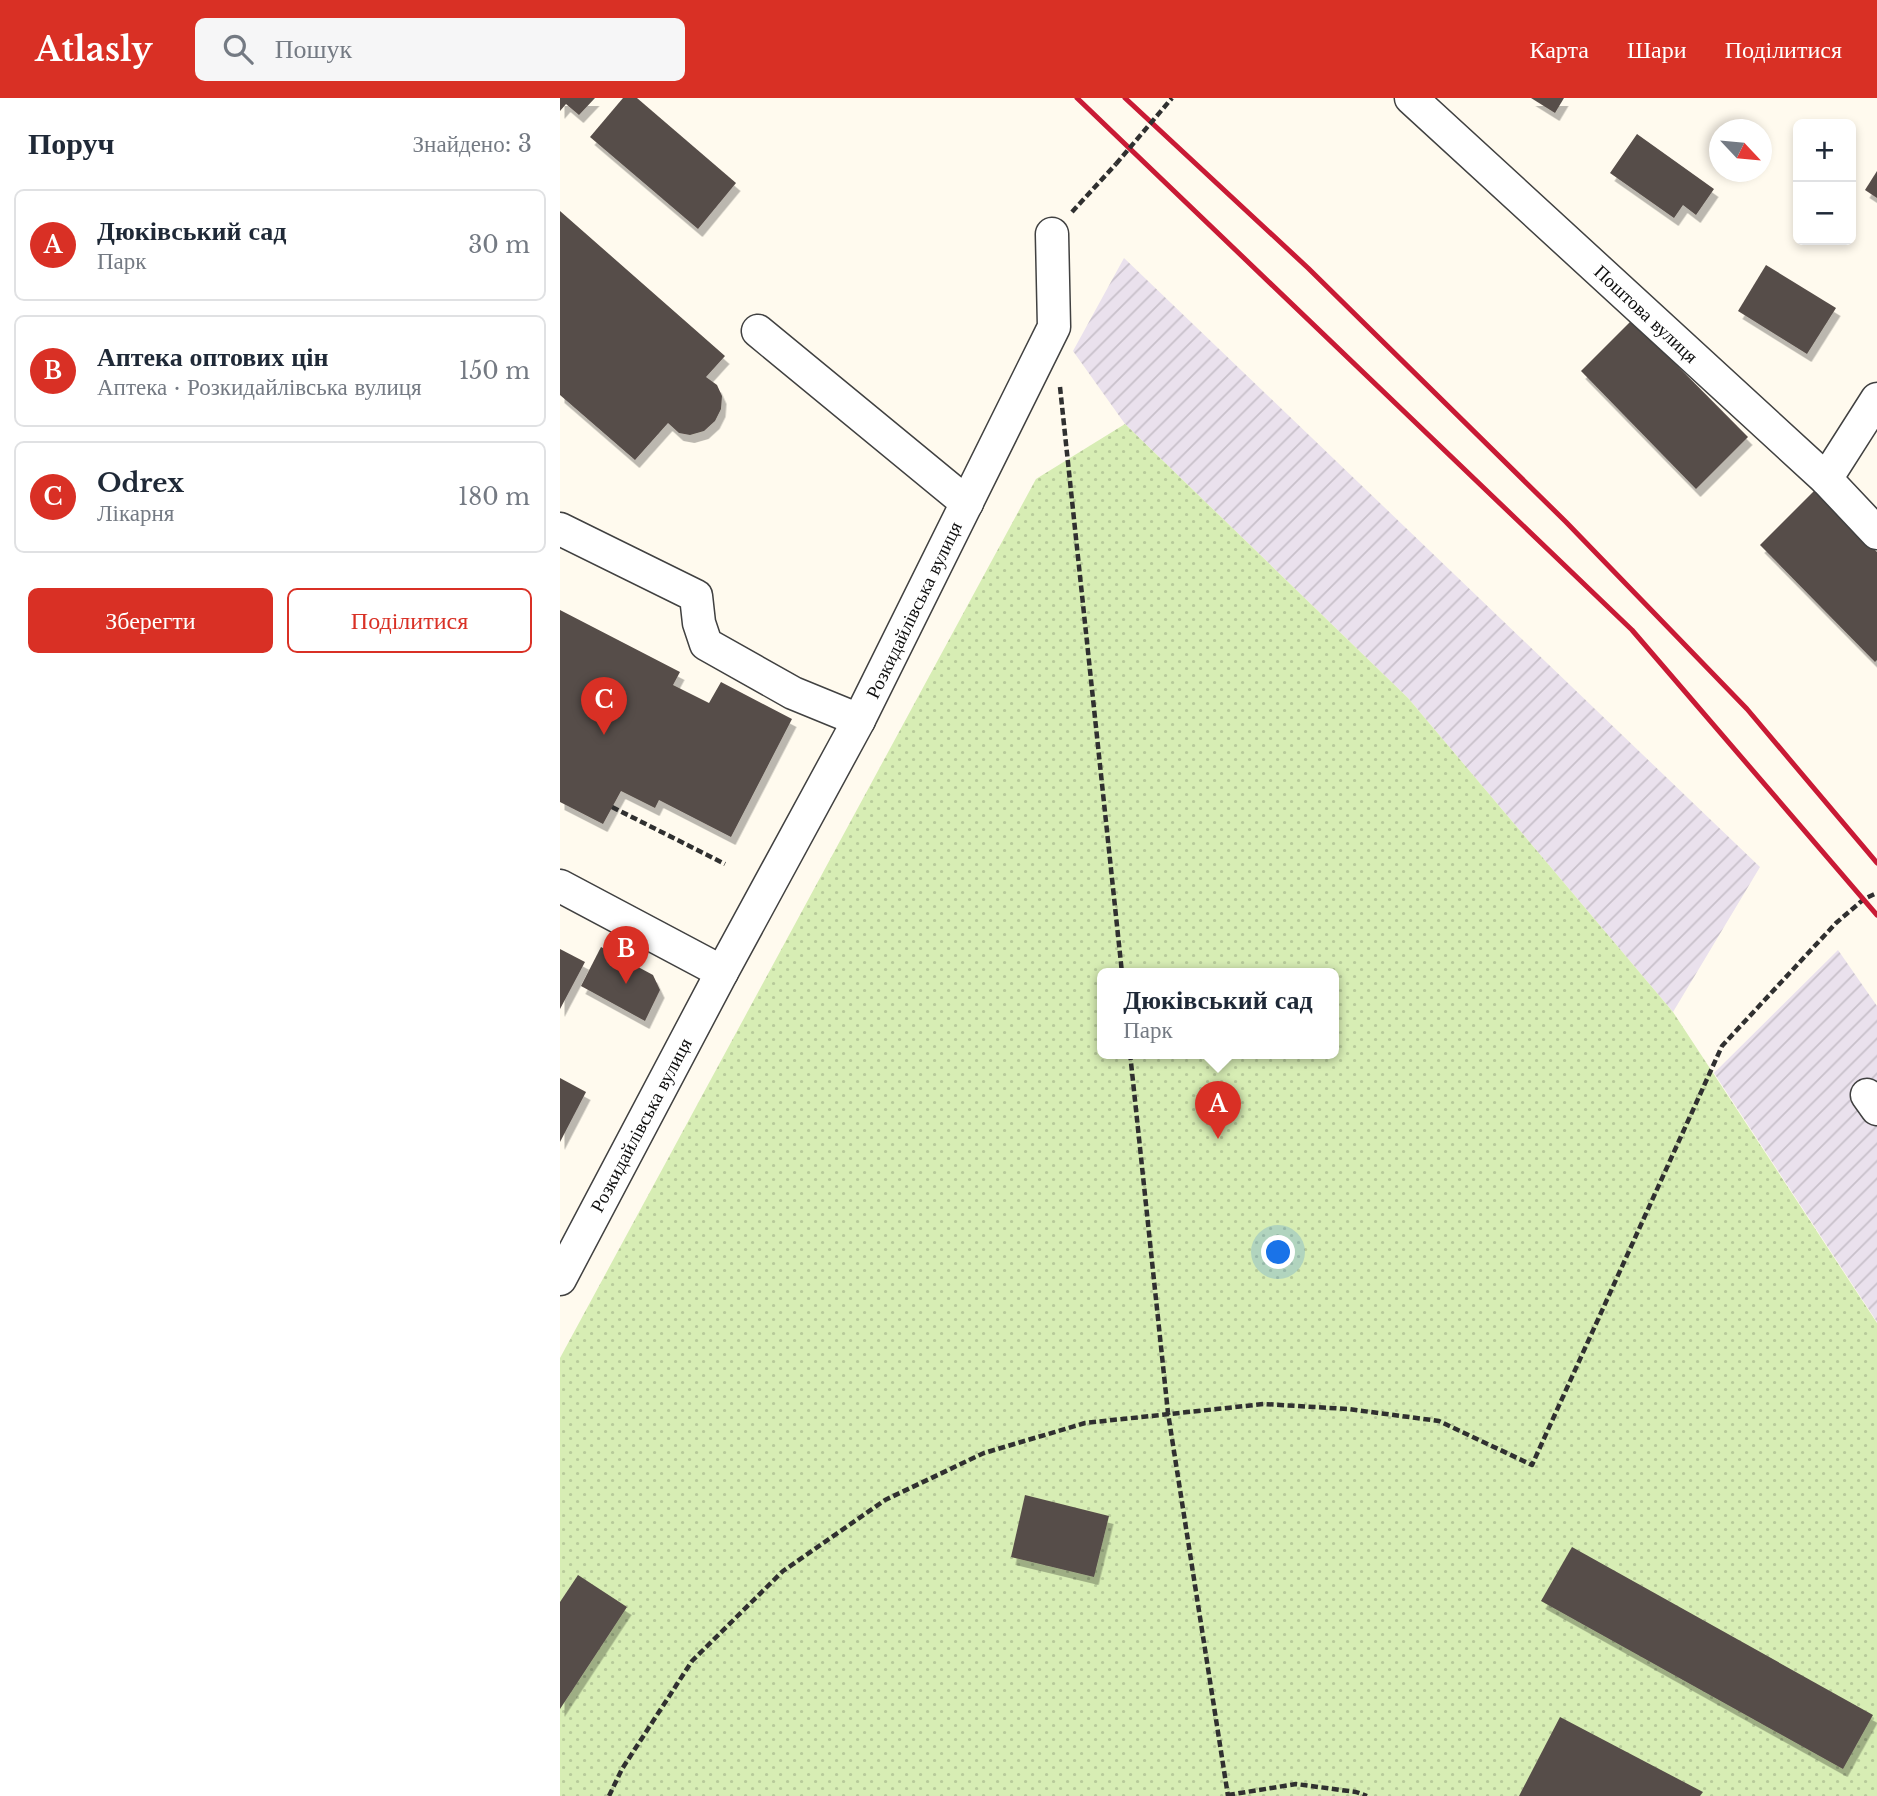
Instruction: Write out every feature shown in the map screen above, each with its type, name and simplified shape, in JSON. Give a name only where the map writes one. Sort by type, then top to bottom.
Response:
[{"type":"street","name":"Поштова вулиця","points":[[1411,98],[1826,480],[1877,533]]},
{"type":"street","name":"Розкидайлівська вулиця","points":[[561,1274],[859,720],[1054,327],[1052,234]]},
{"type":"street","points":[[758,331],[967,503]]},
{"type":"street","points":[[1826,480],[1877,399]]},
{"type":"street","points":[[560,529],[696,596],[699,624],[706,644],[793,694],[859,720]]},
{"type":"street","points":[[560,886],[722,972]]},
{"type":"path","points":[[1052,234],[1172,98]]},
{"type":"path","points":[[1060,382],[1121,968]]},
{"type":"path","points":[[612,807],[725,864]]},
{"type":"path","points":[[609,1796],[622,1769],[692,1661],[783,1571],[885,1500],[984,1453],[1085,1423],[1265,1404],[1348,1409],[1439,1420],[1532,1465],[1722,1046],[1836,923],[1864,899],[1877,893]]},
{"type":"path","points":[[1131,1059],[1168,1413],[1228,1796],[1296,1784],[1356,1792],[1367,1796]]},
{"type":"shaded area","points":[[1124,258],[1760,867],[1673,1012],[1408,698],[1125,424],[1073,351]]},
{"type":"shaded area","points":[[1838,950],[1877,1006],[1877,1322],[1714,1073]]},
{"type":"green space","points":[[1125,424],[1408,698],[1673,1012],[1877,1323],[1877,1796],[560,1796],[560,1358],[1036,479]]},
{"type":"building","points":[[560,98],[595,98],[579,115],[566,104],[560,111]]},
{"type":"building","points":[[623,98],[637,98],[736,183],[698,229],[590,137]]},
{"type":"building","points":[[1531,98],[1564,98],[1555,113]]},
{"type":"building","points":[[1637,134],[1714,189],[1696,215],[1683,205],[1674,218],[1610,173]]},
{"type":"building","points":[[1877,171],[1877,198],[1865,190]]},
{"type":"building","points":[[560,211],[725,356],[706,377],[717,385],[722,396],[721,409],[715,421],[704,431],[690,435],[679,433],[668,423],[635,460],[560,395]]},
{"type":"building","points":[[1766,265],[1836,308],[1807,354],[1738,311]]},
{"type":"building","points":[[1632,320],[1748,437],[1696,489],[1581,371]]},
{"type":"building","points":[[1816,489],[1877,552],[1875,662],[1760,545]]},
{"type":"building","points":[[560,610],[680,672],[673,685],[709,703],[721,682],[792,719],[731,837],[659,800],[655,808],[621,791],[603,824],[560,802]]},
{"type":"building","points":[[601,947],[653,975],[660,990],[645,1021],[581,986]]},
{"type":"building","points":[[560,949],[585,962],[560,1009]]},
{"type":"building","points":[[560,1078],[586,1092],[560,1142]]},
{"type":"building","points":[[1025,1495],[1109,1516],[1094,1577],[1011,1557]]},
{"type":"building","points":[[1572,1547],[1873,1715],[1843,1769],[1541,1601]]},
{"type":"building","points":[[578,1575],[627,1607],[560,1709],[560,1602]]},
{"type":"building","points":[[1560,1717],[1703,1792],[1700,1796],[1519,1796]]},
{"type":"railway","points":[[1077,98],[1632,630],[1877,915]]},
{"type":"railway","points":[[1125,98],[1308,268],[1566,522],[1747,709],[1877,863]]},
{"type":"place","name":"Odrex","points":[[604,735]]},
{"type":"place","name":"Аптека оптових цін","points":[[626,984]]},
{"type":"place","name":"Дюківський сад","points":[[1218,1139]]}]
